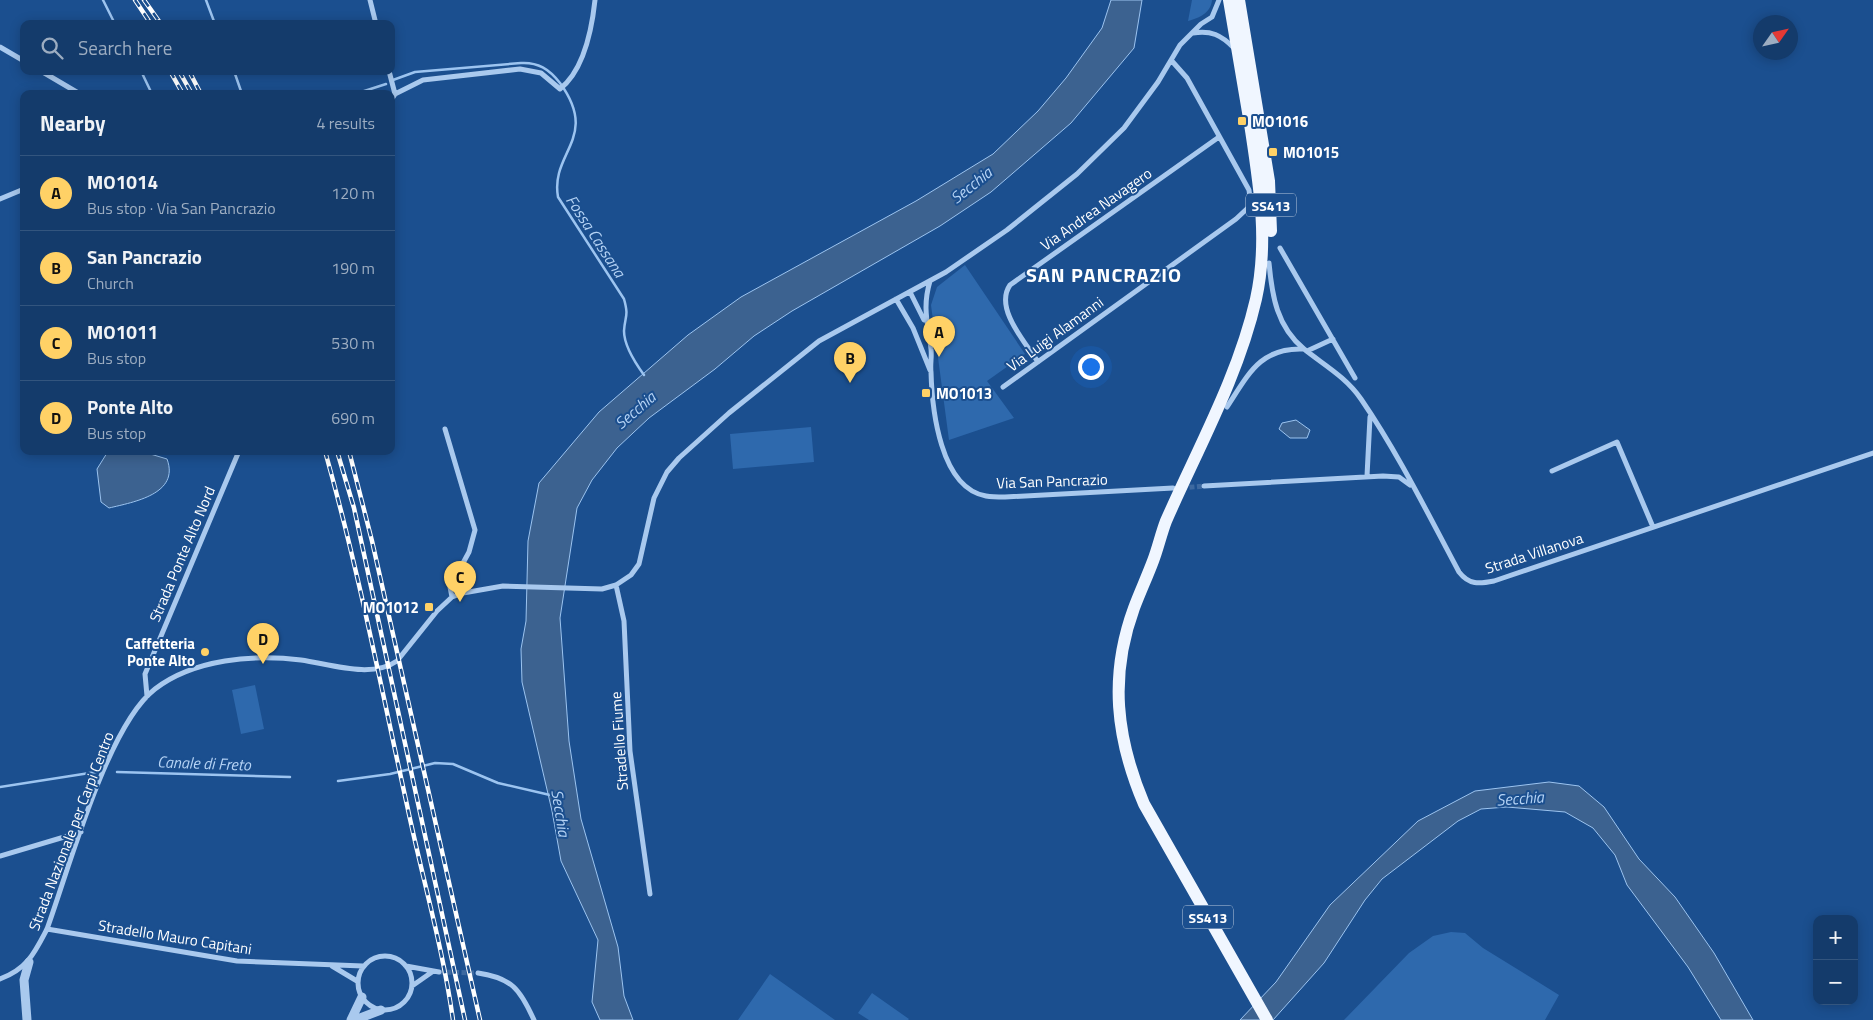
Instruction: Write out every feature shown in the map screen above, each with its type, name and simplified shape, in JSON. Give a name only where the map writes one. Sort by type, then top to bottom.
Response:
[{"type":"main road","name":"SS413","points":[[1229,0],[1263,217],[1262,267],[1256,299],[1237,361],[1165,524],[1154,560],[1127,628],[1120,661],[1118,695],[1122,738],[1127,758],[1144,804],[1267,1020]]},
{"type":"main road","name":"SS413","points":[[1154,560],[1172,528],[1227,407],[1254,334],[1269,263],[1272,217],[1269,181],[1239,0]]},
{"type":"street","points":[[370,0],[375,20]]},
{"type":"street","points":[[395,94],[423,80],[520,69],[541,73],[560,89],[568,82],[587,44],[592,29],[595,0]]},
{"type":"street","name":"Strada Nazionale per Carpi Centro","points":[[29,962],[47,929],[109,759],[135,711],[147,696],[163,683],[188,671],[242,658],[282,657],[348,668],[379,669],[389,666],[404,652],[437,610],[452,597],[471,590],[502,586],[592,589],[616,585],[631,575],[639,564],[654,498],[667,472],[678,458],[729,413],[819,341],[930,281],[1006,230],[1103,151],[1141,106],[1180,45],[1212,17],[1219,0]]},
{"type":"street","points":[[1192,33],[1208,31],[1218,34],[1238,53]]},
{"type":"street","points":[[0,47],[20,59]]},
{"type":"street","name":"Via Luigi Alamanni","points":[[1003,387],[1251,205],[1251,196],[1188,78],[1172,60]]},
{"type":"street","points":[[48,75],[73,90]]},
{"type":"street","points":[[390,75],[394,90]]},
{"type":"street","name":"Via Andrea Navagero","points":[[1038,362],[1008,313],[1004,297],[1010,285],[1219,137]]},
{"type":"street","points":[[0,199],[20,191]]},
{"type":"street","points":[[1280,248],[1355,378]]},
{"type":"street","points":[[1269,263],[1272,295],[1278,313],[1291,336],[1305,350],[1340,375],[1355,390],[1414,489]]},
{"type":"street","name":"Via San Pancrazio","points":[[930,281],[925,302],[926,323],[931,349],[931,373],[938,430],[946,459],[961,481],[985,496],[1005,497],[1173,488]]},
{"type":"street","name":"Via San Pancrazio","points":[[910,292],[926,323]]},
{"type":"street","name":"Via San Pancrazio","points":[[896,299],[913,328],[931,373]]},
{"type":"street","points":[[1227,407],[1248,373],[1261,361],[1281,350],[1305,350],[1333,339]]},
{"type":"street","points":[[1367,476],[1371,422],[1369,411]]},
{"type":"street","points":[[445,429],[475,530],[469,552],[450,587],[452,597]]},
{"type":"street","points":[[1552,471],[1617,442],[1653,527]]},
{"type":"street","name":"Strada Villanova","points":[[1414,489],[1459,572],[1465,580],[1472,584],[1494,581],[1873,452]]},
{"type":"street","name":"Strada Ponte Alto Nord","points":[[147,696],[145,674],[237,455]]},
{"type":"street","points":[[1204,486],[1367,476],[1399,477],[1414,489]]},
{"type":"street","name":"Stradello Fiume","points":[[616,585],[624,621],[630,750],[650,894]]},
{"type":"street","points":[[0,856],[82,832]]},
{"type":"street","name":"Stradello Mauro Capitani","points":[[47,929],[237,962],[363,966]]},
{"type":"street","points":[[381,1010],[373,1008],[362,997],[357,980],[363,966],[372,958],[384,955],[397,958],[406,966],[411,975],[412,986]]},
{"type":"street","points":[[0,979],[29,962]]},
{"type":"street","points":[[27,1020],[24,980],[29,962]]},
{"type":"street","name":"Stradello Mauro Capitani","points":[[330,964],[357,980]]},
{"type":"street","points":[[406,966],[439,972]]},
{"type":"street","points":[[356,1020],[381,1010],[398,1007],[405,1001],[412,986],[432,972]]},
{"type":"street","points":[[478,973],[493,975],[514,985],[534,1020]]},
{"type":"street","points":[[351,1020],[362,997]]},
{"type":"shaded area","points":[[1192,0],[1212,0],[1207,12],[1188,21]]},
{"type":"shaded area","points":[[965,265],[1025,354],[987,381],[1014,418],[949,440],[931,305],[937,287]]},
{"type":"shaded area","points":[[811,427],[814,462],[733,469],[730,434]]},
{"type":"shaded area","points":[[255,685],[264,729],[241,734],[232,690]]},
{"type":"shaded area","points":[[1451,932],[1465,933],[1483,948],[1559,995],[1545,1020],[1344,1020],[1409,953],[1433,936]]},
{"type":"shaded area","points":[[770,974],[835,1020],[738,1020]]},
{"type":"shaded area","points":[[872,993],[909,1019],[869,1020],[858,1013]]},
{"type":"water","name":"Secchia","points":[[1111,0],[1142,0],[1134,48],[1071,123],[991,192],[940,226],[792,311],[754,336],[715,369],[649,418],[617,448],[592,480],[577,508],[560,618],[569,741],[581,819],[618,947],[624,996],[633,1020],[600,1020],[592,1002],[598,940],[561,861],[552,811],[522,682],[521,649],[526,621],[528,541],[539,483],[599,412],[688,335],[741,297],[916,201],[993,154],[1038,111],[1066,78],[1102,28]]},
{"type":"water","points":[[1296,420],[1310,430],[1307,438],[1290,438],[1279,429],[1282,423]]},
{"type":"water","points":[[106,455],[154,455],[167,459],[169,471],[167,481],[152,494],[130,503],[109,508],[101,502],[97,469]]},
{"type":"water","name":"Secchia","points":[[1549,782],[1579,786],[1604,807],[1639,859],[1675,897],[1714,953],[1753,1020],[1721,1020],[1688,967],[1627,885],[1615,855],[1593,828],[1565,812],[1507,807],[1481,809],[1458,821],[1382,879],[1365,900],[1324,963],[1273,1020],[1240,1020],[1276,982],[1330,905],[1418,821],[1475,791]]},
{"type":"waterway","points":[[103,0],[113,20]]},
{"type":"waterway","name":"Fossa Cassana","points":[[206,0],[214,20]]},
{"type":"waterway","name":"Fossa Cassana","points":[[393,80],[415,72],[521,63],[543,67],[556,78],[571,102],[575,118],[575,131],[557,181],[558,197],[624,299],[626,342],[634,360],[644,375]]},
{"type":"waterway","points":[[143,75],[150,90]]},
{"type":"waterway","name":"Fossa Cassana","points":[[235,75],[241,90]]},
{"type":"waterway","name":"Fossa Cassana","points":[[367,90],[386,84]]},
{"type":"waterway","name":"Canale di Freto","points":[[338,781],[390,774],[435,763],[453,764],[498,783],[550,795]]},
{"type":"waterway","name":"Canale di Freto","points":[[0,787],[96,772]]},
{"type":"waterway","name":"Canale di Freto","points":[[117,772],[290,777]]},
{"type":"tunnel","points":[[1182,488],[1204,486]]},
{"type":"tunnel","points":[[439,972],[478,973]]},
{"type":"railway","points":[[135,0],[148,20]]},
{"type":"railway","points":[[144,0],[158,20]]},
{"type":"railway","points":[[172,75],[181,90]]},
{"type":"railway","points":[[181,75],[190,90]]},
{"type":"railway","points":[[191,75],[199,90]]},
{"type":"railway","points":[[326,455],[369,628],[438,939],[453,1020]]},
{"type":"railway","points":[[338,455],[354,508],[465,1020]]},
{"type":"railway","points":[[350,455],[372,541],[480,1020]]},
{"type":"place","name":"MO1016","points":[[1242,121]]},
{"type":"place","name":"MO1015","points":[[1273,152]]},
{"type":"place","name":"MO1014","points":[[939,357]]},
{"type":"place","name":"San Pancrazio","points":[[850,383]]},
{"type":"place","name":"MO1013","points":[[926,393]]},
{"type":"place","name":"MO1011","points":[[460,602]]},
{"type":"place","name":"MO1012","points":[[429,607]]},
{"type":"place","name":"Caffetteria Ponte Alto","points":[[205,652]]},
{"type":"place","name":"Ponte Alto","points":[[263,664]]},
{"type":"district","name":"SAN PANCRAZIO","points":[[1104,274]]}]
